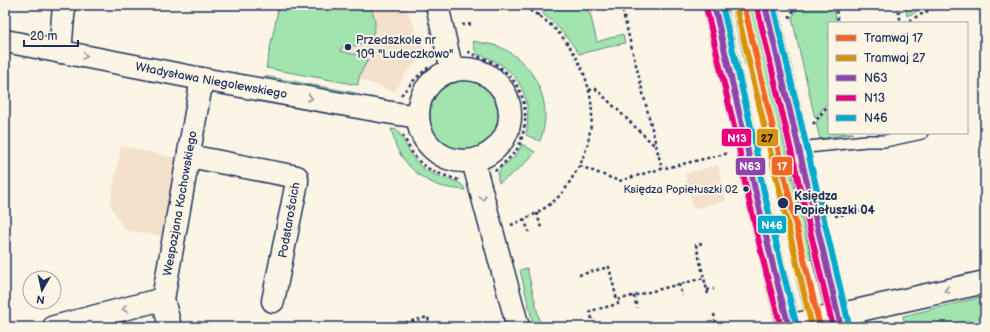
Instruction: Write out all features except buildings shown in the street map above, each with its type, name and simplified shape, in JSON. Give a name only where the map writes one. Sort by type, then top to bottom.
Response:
[{"type":"street","points":[[60,52],[64,5]]},
{"type":"street","points":[[437,5],[443,67],[440,76],[431,84],[424,94],[420,105],[418,117],[422,132],[430,146],[442,156],[457,161],[473,160],[488,155],[501,144],[508,129],[510,113],[507,97],[497,83],[484,74],[468,70],[443,67]]},
{"type":"street","points":[[714,5],[788,327],[840,321],[985,282]]},
{"type":"street","points":[[765,5],[840,321]]},
{"type":"street","name":"Władysława Niegolewskiego","points":[[5,41],[202,79],[418,117]]},
{"type":"street","name":"Wespazjana Kochowskiego","points":[[170,327],[163,299],[202,79]]},
{"type":"street","name":"Podstarościch","points":[[189,156],[297,177],[273,302]]},
{"type":"street","points":[[473,160],[518,327]]},
{"type":"street","points":[[54,327],[163,299]]},
{"type":"lane","points":[[798,148],[866,141],[885,141],[917,134]]},
{"type":"path","points":[[517,222],[546,209],[563,193],[585,155],[592,116],[589,90],[578,58],[564,39],[553,28],[538,16],[518,5]]},
{"type":"path","points":[[538,16],[544,5]]},
{"type":"path","points":[[621,5],[662,169]]},
{"type":"path","points":[[788,20],[796,5]]},
{"type":"path","points":[[835,5],[839,22]]},
{"type":"path","points":[[897,5],[901,22]]},
{"type":"path","points":[[906,22],[940,5]]},
{"type":"path","points":[[460,25],[473,24]]},
{"type":"path","points":[[466,48],[469,53],[493,62],[509,74],[517,86],[525,107],[526,119],[519,145],[513,155],[493,173]]},
{"type":"path","points":[[398,98],[416,78],[443,67]]},
{"type":"path","points":[[589,90],[596,89],[656,147]]},
{"type":"path","points":[[812,124],[828,105]]},
{"type":"path","points":[[402,133],[416,158],[425,167],[437,173],[464,182]]},
{"type":"path","points":[[580,166],[619,181],[729,153]]},
{"type":"path","points":[[833,217],[874,209]]},
{"type":"path","points":[[537,213],[542,228]]},
{"type":"path","points":[[524,219],[529,232]]},
{"type":"path","points":[[702,243],[696,245],[708,294]]},
{"type":"path","points":[[579,275],[609,267],[618,304],[590,311],[592,319]]},
{"type":"path","points":[[617,300],[704,278]]},
{"type":"path","points":[[679,284],[682,296]]},
{"type":"path","points":[[707,290],[714,289]]},
{"type":"path","points":[[634,296],[637,308]]},
{"type":"path","points":[[714,314],[716,325]]},
{"type":"path","points":[[388,327],[428,317],[430,327]]},
{"type":"shaded area","name":"Przedszkole nr 109 \"Ludeczkowo\"","points":[[279,5],[406,5],[428,55],[417,62],[406,73],[395,92],[359,79],[358,85],[266,68]]},
{"type":"shaded area","points":[[751,64],[799,261],[793,263],[746,65]]},
{"type":"shaded area","points":[[121,146],[177,158],[161,236],[124,230],[110,204]]},
{"type":"shaded area","points":[[718,165],[726,201],[693,209],[685,174]]},
{"type":"green space","name":"Przedszkole nr 109 \"Ludeczkowo\"","points":[[279,5],[376,5],[370,7],[374,16],[375,24],[371,37],[359,45],[342,47],[340,51],[351,54],[359,54],[368,60],[360,75],[358,85],[266,68]]},
{"type":"green space","points":[[548,5],[586,5],[588,13],[590,13],[597,42],[623,34],[625,43],[579,54],[563,32],[543,14]]},
{"type":"green space","points":[[731,5],[753,5],[813,259],[799,261],[751,64],[745,65]]},
{"type":"green space","points":[[799,5],[833,5],[837,22],[828,22],[828,102],[815,118],[792,18]]},
{"type":"green space","points":[[905,5],[930,5],[907,16]]},
{"type":"green space","points":[[473,41],[500,47],[523,63],[532,74],[539,86],[545,113],[544,127],[540,141],[526,135],[528,120],[527,106],[519,83],[512,73],[502,65],[476,54]]},
{"type":"green space","points":[[264,76],[356,93],[355,97],[263,80]]},
{"type":"green space","points":[[464,78],[478,81],[491,89],[499,102],[502,116],[499,130],[491,143],[478,151],[464,154],[450,151],[437,143],[429,130],[426,116],[429,102],[437,89],[450,81]]},
{"type":"green space","points":[[828,108],[828,134],[848,134],[820,139],[816,123]]},
{"type":"green space","points":[[391,129],[397,130],[414,159],[423,168],[436,176],[458,182],[465,190],[437,185],[418,174],[412,169],[398,151]]},
{"type":"green space","points":[[522,144],[535,152],[518,169],[499,183],[498,173],[502,167],[516,155]]},
{"type":"green space","points":[[527,268],[541,327],[534,327],[520,270]]},
{"type":"green space","points":[[811,275],[820,309],[804,312],[796,279]]},
{"type":"green space","points":[[985,296],[985,327],[905,327],[903,316]]},
{"type":"green space","points":[[884,321],[886,327],[858,327]]},
{"type":"tram line","name":"17","points":[[744,5],[820,327]]},
{"type":"tram line","name":"27","points":[[736,7],[812,327]]},
{"type":"transit line","name":"N63","points":[[714,5],[747,146],[753,181],[789,327]]},
{"type":"transit line","name":"N46","points":[[722,5],[755,144],[761,179],[797,327]]},
{"type":"transit line","name":"N63","points":[[765,5],[841,327]]},
{"type":"transit line","name":"N46","points":[[773,5],[849,325]]},
{"type":"transit line","name":"N13","points":[[706,7],[739,148],[745,183],[767,276],[781,327]]},
{"type":"transit line","name":"N13","points":[[757,7],[833,327]]},
{"type":"place","name":"Przedszkole nr 109 \"Ludeczkowo\"","points":[[348,47]]},
{"type":"place","name":"Księdza Popiełuszki 02","points":[[746,189]]},
{"type":"place","name":"Księdza Popiełuszki 04","points":[[783,203]]}]
